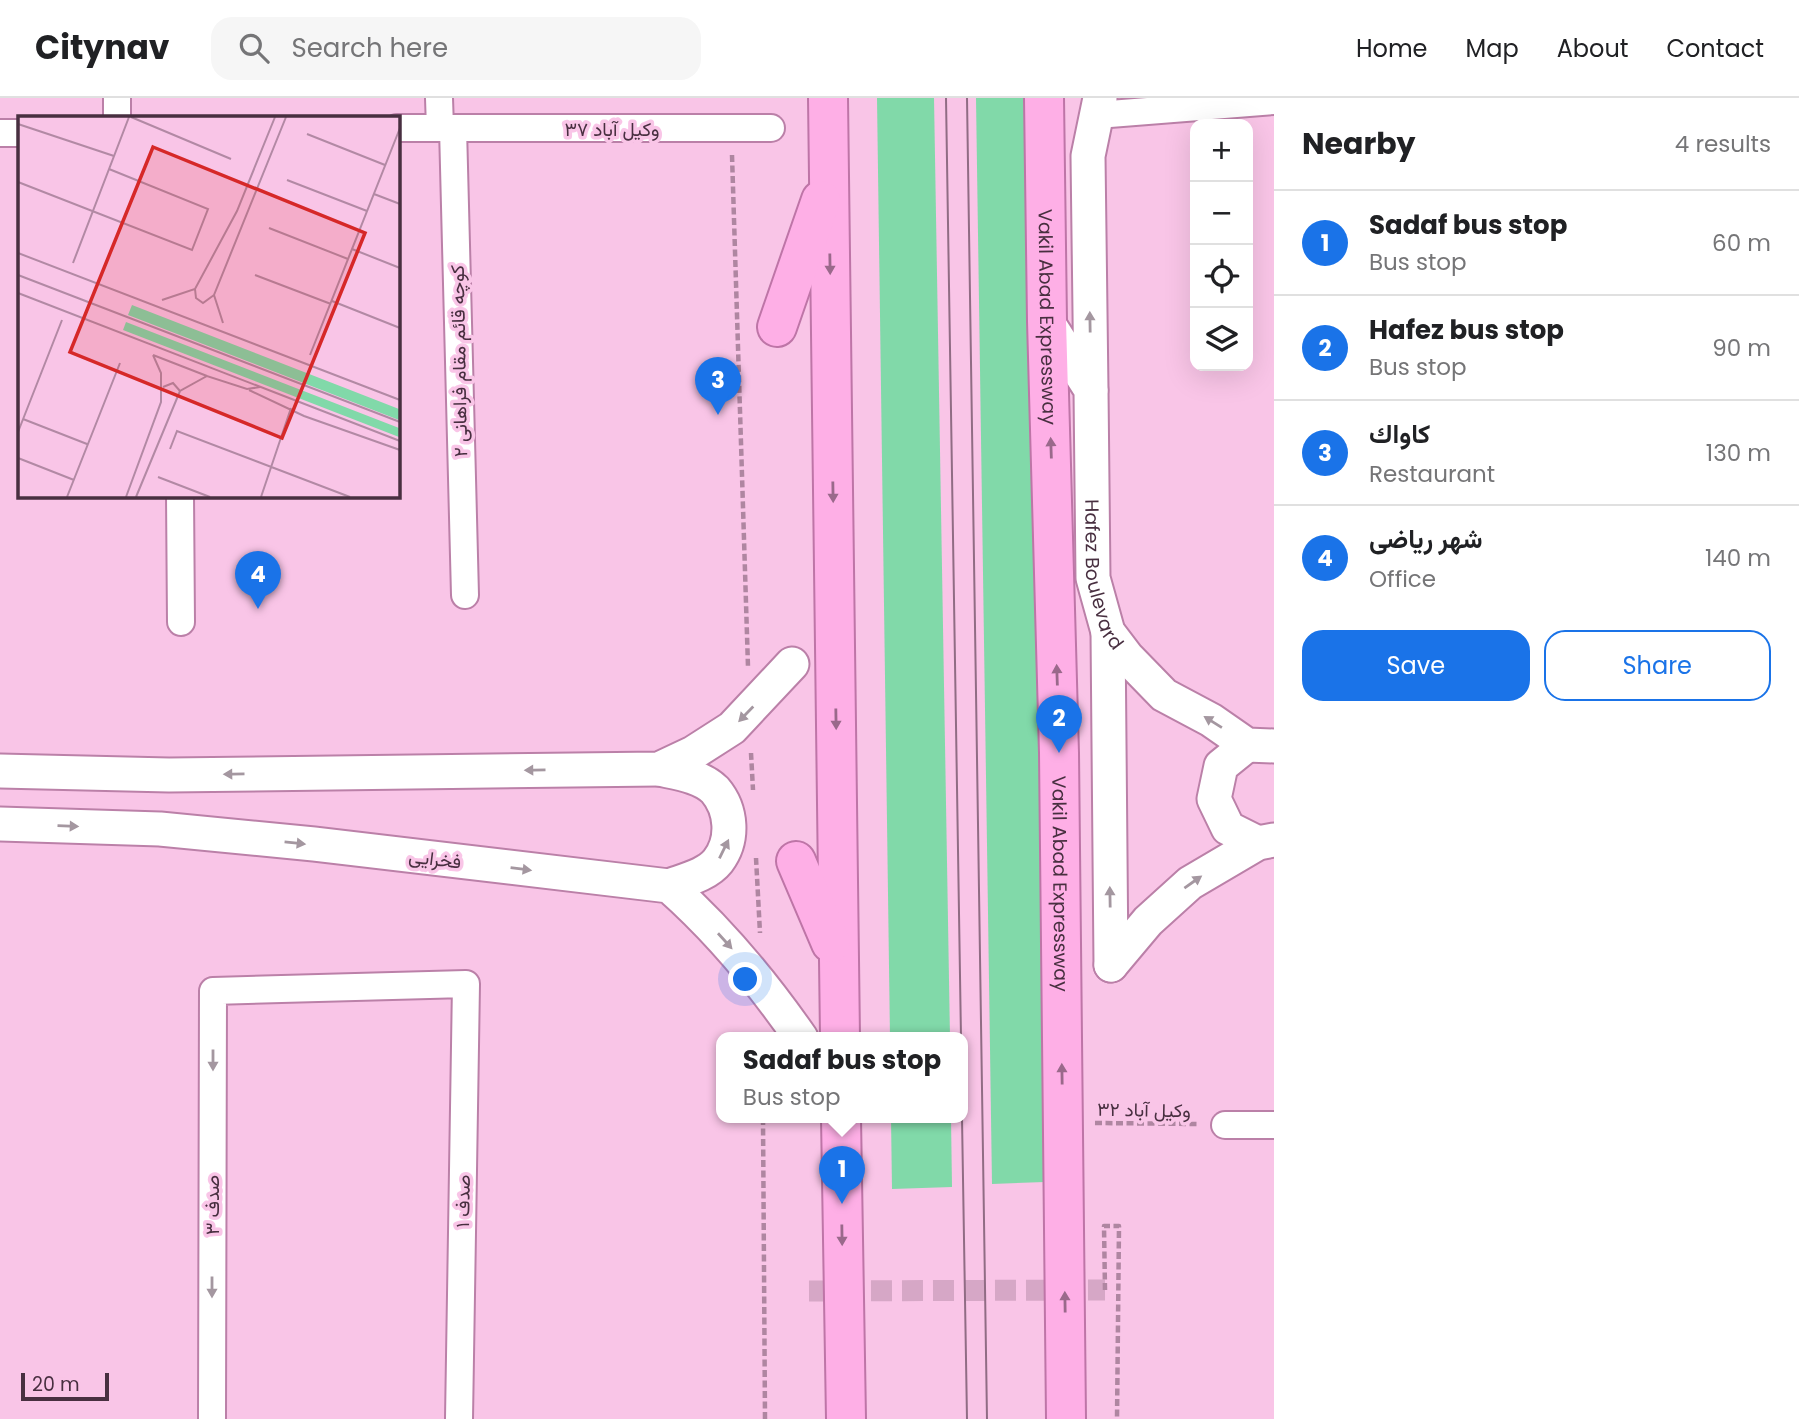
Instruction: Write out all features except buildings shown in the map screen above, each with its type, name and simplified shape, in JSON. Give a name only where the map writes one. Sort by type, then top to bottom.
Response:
[{"type":"highway","points":[[828,98],[840,1032]]},
{"type":"highway","name":"Vakil Abad Expressway","points":[[1044,98],[1047,321],[1059,753],[1066,1419]]},
{"type":"highway","points":[[777,327],[829,175]]},
{"type":"highway","points":[[796,861],[839,962]]},
{"type":"highway","points":[[841,1123],[846,1419]]},
{"type":"highway","points":[[1065,1362],[1093,1419]]},
{"type":"street","points":[[117,98],[117,116]]},
{"type":"street","name":"کوچه قائم مقام فراهانی ۲","points":[[439,98],[447,128],[466,595]]},
{"type":"street","points":[[1098,107],[1274,101]]},
{"type":"street","name":"Hafez Boulevard","points":[[1098,107],[1088,156],[1093,578],[1108,632],[1127,657],[1164,695],[1261,746]]},
{"type":"street","name":"۳۷ وکیل آباد","points":[[399,128],[771,128]]},
{"type":"street","points":[[0,133],[18,133]]},
{"type":"street","points":[[1047,321],[1091,390]]},
{"type":"street","points":[[180,497],[181,622]]},
{"type":"street","points":[[1108,632],[1111,965],[1148,921],[1190,883],[1266,841]]},
{"type":"street","points":[[659,769],[693,753],[732,728],[792,664]]},
{"type":"street","points":[[1261,746],[1221,766],[1214,799],[1228,828],[1266,841]]},
{"type":"street","points":[[0,771],[170,775],[659,769],[691,776],[714,789],[728,812],[729,838],[718,862],[696,877],[669,886]]},
{"type":"street","name":"فخرایی","points":[[0,824],[160,829],[314,844],[669,886]]},
{"type":"street","points":[[669,886],[699,912],[762,982],[797,1032]]},
{"type":"street","name":"صدف ۳","points":[[212,1419],[213,991],[466,984]]},
{"type":"street","name":"صدف ۱","points":[[459,1419],[466,984]]},
{"type":"street","points":[[1225,1125],[1274,1125]]},
{"type":"path","points":[[732,129],[753,792]]},
{"type":"path","points":[[755,846],[762,982]]},
{"type":"path","points":[[763,1123],[765,1419]]},
{"type":"path","name":"وکیل آباد ۳۲","points":[[1063,1123],[1225,1125]]},
{"type":"path","points":[[1105,1290],[1104,1226],[1119,1226],[1117,1419]]},
{"type":"green space","points":[[877,98],[934,98],[950,1032],[890,1032]]},
{"type":"green space","points":[[976,98],[1029,98],[1045,1182],[992,1184]]},
{"type":"green space","points":[[891,1123],[951,1123],[952,1187],[892,1189]]},
{"type":"tunnel","points":[[809,1291],[1105,1290]]},
{"type":"tram line","points":[[946,98],[961,1032]]},
{"type":"tram line","points":[[967,98],[987,1419]]},
{"type":"tram line","points":[[962,1123],[967,1419]]},
{"type":"place","name":"كاواك","points":[[718,415]]},
{"type":"place","name":"شهر ریاضی","points":[[258,609]]},
{"type":"place","name":"Hafez bus stop","points":[[1059,753]]},
{"type":"place","name":"Sadaf bus stop","points":[[842,1204]]}]
